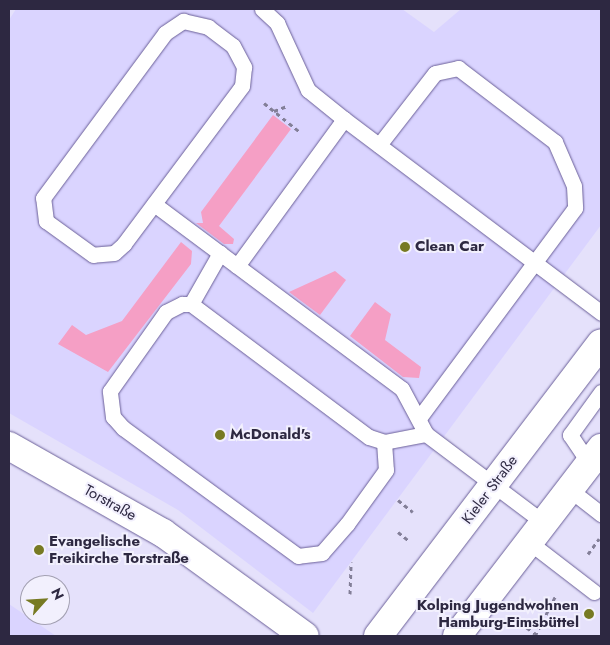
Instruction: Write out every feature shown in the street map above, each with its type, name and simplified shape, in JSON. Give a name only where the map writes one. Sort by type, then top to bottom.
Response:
[{"type":"main road","name":"Kieler Straße","points":[[378,636],[601,343]]},
{"type":"main road","name":"Torstraße","points":[[9,446],[163,533],[306,636]]},
{"type":"main road","points":[[457,636],[595,456]]},
{"type":"lane","points":[[262,9],[277,23],[308,90],[601,314]]},
{"type":"lane","points":[[195,21],[233,46],[244,67],[242,86],[154,204],[124,244],[104,256],[81,250],[46,221],[42,209],[50,187],[172,26],[195,21]]},
{"type":"lane","points":[[379,145],[435,73],[458,68],[555,142],[574,186],[575,208],[536,264],[420,416]]},
{"type":"lane","points":[[237,266],[344,119]]},
{"type":"lane","points":[[154,204],[402,389],[420,416],[426,434],[493,486],[594,592]]},
{"type":"lane","points":[[191,304],[220,253]]},
{"type":"lane","points":[[384,442],[386,470],[332,543],[311,557],[286,550],[113,417],[109,398],[115,379],[166,312],[182,304],[191,304],[369,437],[384,442],[426,434]]},
{"type":"lane","points":[[595,456],[570,435],[601,392]]},
{"type":"lane","points":[[569,489],[601,514]]},
{"type":"path","points":[[242,86],[322,150]]},
{"type":"shaded area","points":[[16,9],[402,9],[434,32],[461,9],[601,9],[601,225],[313,613],[178,510],[9,413],[9,20]]},
{"type":"shaded area","points":[[273,115],[291,129],[219,226],[234,239],[233,244],[224,244],[196,223],[203,223],[201,212]]},
{"type":"shaded area","points":[[181,242],[192,251],[191,264],[108,372],[58,344],[72,325],[86,335],[122,321]]},
{"type":"shaded area","points":[[335,271],[346,280],[320,315],[289,292]]},
{"type":"shaded area","points":[[375,302],[391,314],[385,340],[421,367],[419,378],[403,377],[350,336]]},
{"type":"shaded area","points":[[9,604],[20,611],[20,625],[40,625],[56,636],[9,636]]},
{"type":"place","name":"Clean Car","points":[[405,247]]},
{"type":"place","name":"McDonald's","points":[[220,435]]},
{"type":"place","name":"Evangelische Freikirche Torstraße","points":[[39,550]]},
{"type":"place","name":"Kolping Jugendwohnen Hamburg-Eimsbüttel","points":[[589,614]]}]
